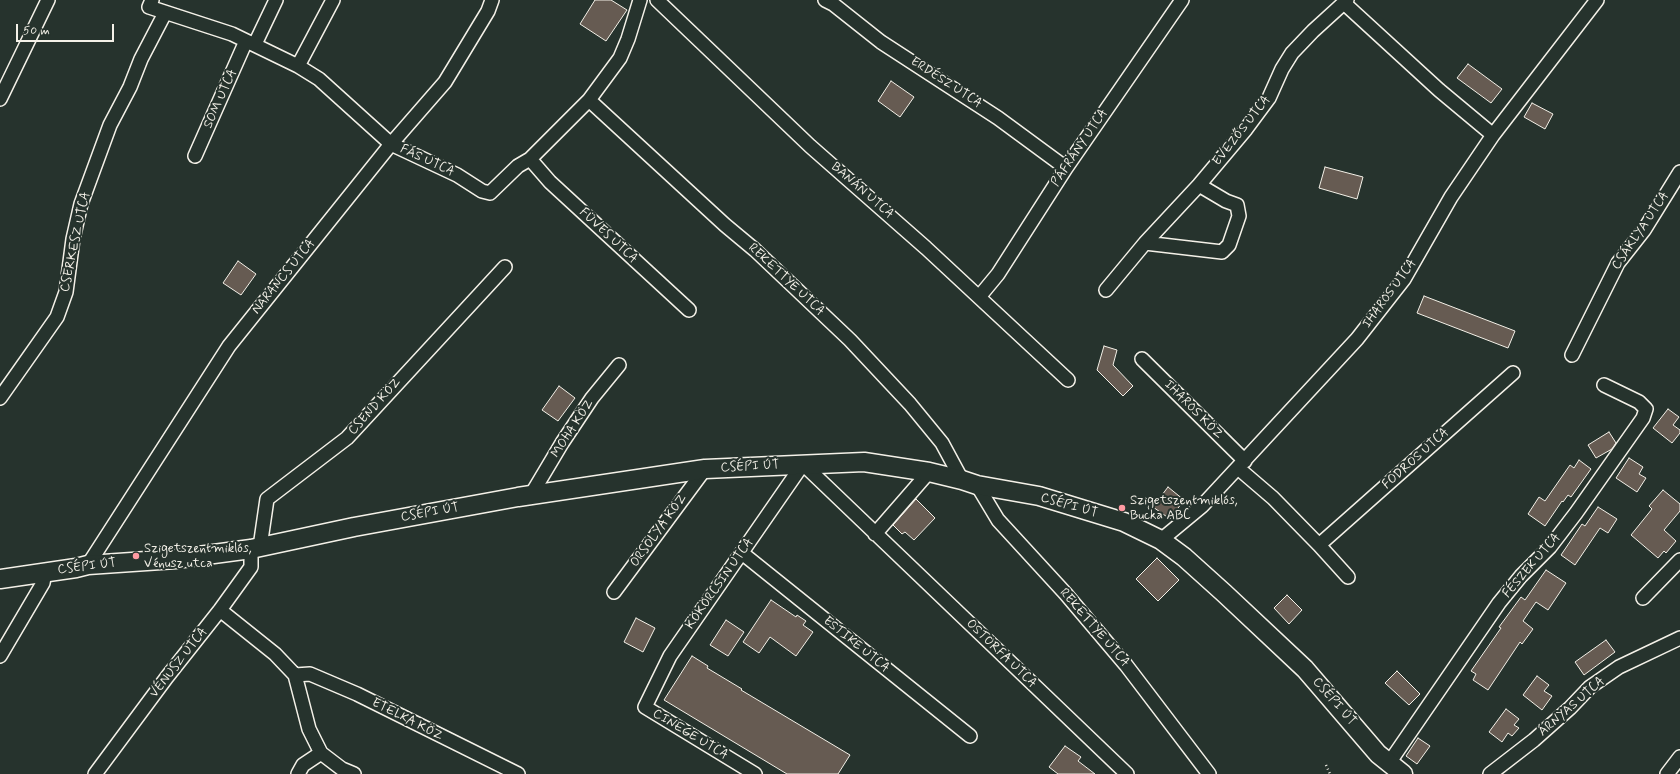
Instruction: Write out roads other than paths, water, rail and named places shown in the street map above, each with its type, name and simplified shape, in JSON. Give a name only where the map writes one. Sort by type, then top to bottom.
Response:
[{"type":"street","points":[[0,99],[48,0]]},
{"type":"street","name":"SOM UTCA","points":[[195,156],[251,42],[276,0]]},
{"type":"street","points":[[298,66],[333,0]]},
{"type":"street","name":"NARANCS UTCA","points":[[88,565],[228,346],[391,144],[445,82],[488,11],[492,0]]},
{"type":"street","name":"FÁS UTCA","points":[[151,4],[165,12],[232,34],[251,42],[298,66],[319,79],[391,144],[457,175],[482,191],[490,193],[518,166],[530,158],[588,100],[620,58],[640,0]]},
{"type":"street","name":"BANÁN UTCA","points":[[657,0],[810,146],[926,248],[1068,380]]},
{"type":"street","name":"ERDÉSZ UTCA","points":[[825,0],[833,4],[882,42],[998,118],[1066,168]]},
{"type":"street","name":"PÁFRÁNY UTCA","points":[[979,297],[998,274],[1066,168],[1182,0]]},
{"type":"street","name":"IHAROS UTCA","points":[[1161,540],[1202,506],[1357,339],[1404,279],[1451,198],[1493,135],[1597,0]]},
{"type":"street","name":"EVEZŐS UTCA","points":[[1106,290],[1145,243],[1199,185],[1246,129],[1270,98],[1282,69],[1292,53],[1313,31],[1346,2],[1438,90],[1493,135]]},
{"type":"street","name":"CSERKESZ UTCA","points":[[0,398],[57,317],[66,292],[73,239],[81,204],[110,125],[130,87],[141,60],[165,12]]},
{"type":"street","name":"REKETTYE UTCA","points":[[588,100],[725,225],[755,250],[850,340],[910,404],[942,443],[998,520],[1065,593],[1126,665],[1210,774]]},
{"type":"street","name":"FÜVES UTCA","points":[[530,158],[550,182],[689,310]]},
{"type":"street","name":"CSÁKLYA UTCA","points":[[1572,355],[1618,263],[1644,230],[1680,172]]},
{"type":"street","points":[[1145,243],[1222,252],[1229,245],[1239,216],[1237,205],[1226,201],[1199,185]]},
{"type":"street","name":"CSEND KÖZ","points":[[256,548],[267,499],[346,438],[505,266]]},
{"type":"street","name":"IHAROS KÖZ","points":[[1142,359],[1241,464]]},
{"type":"street","name":"MOHA KÖZ","points":[[531,495],[562,443],[592,398],[619,365]]},
{"type":"street","name":"FODROS UTCA","points":[[1320,545],[1513,373]]},
{"type":"street","name":"FÉSZEK UTCA","points":[[1396,768],[1499,603],[1521,576],[1550,547],[1576,513],[1643,418],[1646,409],[1639,402],[1604,385]]},
{"type":"street","name":"CSÉPI ÚT","points":[[0,579],[88,565],[176,559],[256,548],[354,527],[531,495],[704,469],[864,462],[929,472],[1039,496],[1124,522],[1161,540],[1224,592],[1305,669],[1378,754],[1396,768]]},
{"type":"street","name":"OSTORFA UTCA","points":[[803,464],[1127,774]]},
{"type":"street","name":"KÖKÖRCSIN UTCA","points":[[645,708],[670,656],[803,464]]},
{"type":"street","points":[[1241,464],[1272,498],[1320,545],[1348,577]]},
{"type":"street","name":"ORSOLYA KÖZ","points":[[614,592],[704,469]]},
{"type":"street","points":[[875,534],[929,472]]},
{"type":"street","name":"VÉNUSZ UTCA","points":[[95,774],[167,677],[252,567],[256,548]]},
{"type":"street","name":"ESTIKE UTCA","points":[[742,553],[970,736]]},
{"type":"street","points":[[1643,598],[1680,560]]},
{"type":"street","points":[[0,656],[43,583],[45,572]]},
{"type":"street","points":[[220,610],[275,654],[294,674],[309,729],[321,753],[342,769],[354,774]]},
{"type":"street","name":"ÁRNYAS UTCA","points":[[1490,774],[1534,740],[1590,687],[1619,667],[1680,638]]},
{"type":"street","name":"ETELKA KÖZ","points":[[294,674],[310,674],[357,694],[518,774]]},
{"type":"street","name":"CINEGE UTCA","points":[[645,708],[755,774]]},
{"type":"street","points":[[298,774],[303,764],[321,753]]},
{"type":"street","points":[[1667,774],[1680,757]]},
{"type":"place","name":"Szigetszentmiklós, Bucka ABC","points":[[1122,508]]},
{"type":"place","name":"Szigetszentmiklós, Vénusz utca","points":[[136,556]]}]
